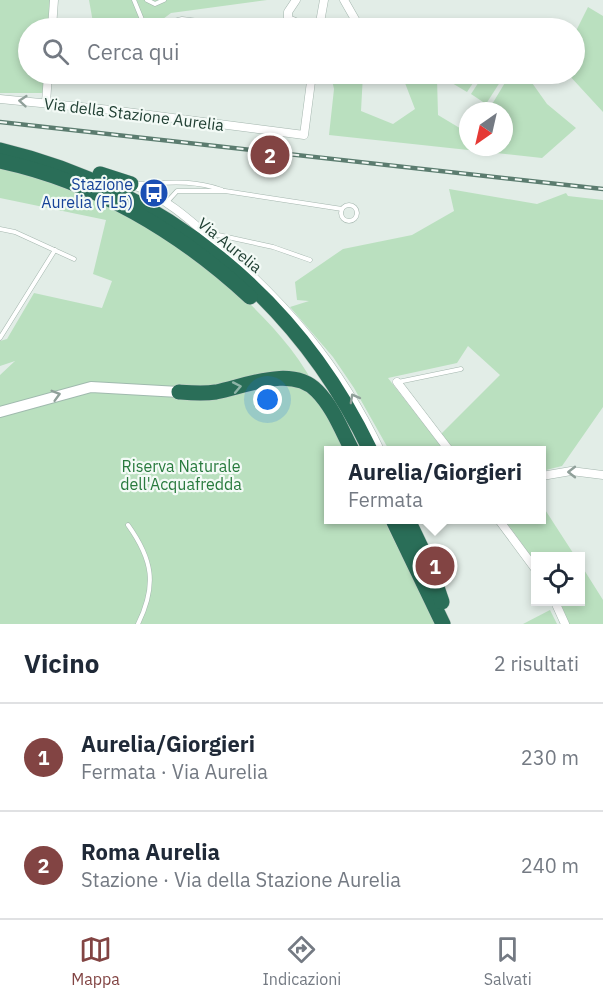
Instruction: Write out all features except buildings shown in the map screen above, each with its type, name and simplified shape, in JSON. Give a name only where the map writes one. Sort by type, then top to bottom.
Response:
[{"type":"highway","name":"Via Aurelia","points":[[0,150],[42,160],[99,182],[148,206],[180,227],[233,268],[277,311],[306,345],[341,397],[368,446]]},
{"type":"highway","points":[[42,160],[131,184]]},
{"type":"highway","name":"Via Aurelia","points":[[0,161],[57,177],[119,204],[162,228],[218,270],[253,301],[296,347],[333,401],[358,446]]},
{"type":"highway","points":[[179,392],[203,393],[276,380],[299,380],[308,384],[322,398],[350,446]]},
{"type":"highway","points":[[395,524],[441,624]]},
{"type":"highway","points":[[405,524],[453,624]]},
{"type":"highway","points":[[410,524],[429,564],[442,602]]},
{"type":"street","points":[[53,18],[54,0]]},
{"type":"street","points":[[289,18],[287,14],[296,0]]},
{"type":"street","points":[[321,18],[324,0]]},
{"type":"street","points":[[344,0],[354,18]]},
{"type":"street","points":[[46,103],[47,84]]},
{"type":"street","name":"Via della Stazione Aurelia","points":[[0,99],[304,135],[311,84]]},
{"type":"street","name":"Via Aurelia","points":[[131,184],[166,202],[204,232],[255,278],[317,343],[350,392],[378,446]]},
{"type":"street","points":[[397,382],[446,446]]},
{"type":"street","points":[[0,412],[90,387],[179,392]]},
{"type":"street","points":[[546,475],[571,471],[603,475]]},
{"type":"street","points":[[503,524],[531,563]]},
{"type":"street","points":[[557,606],[565,624]]},
{"type":"lane","points":[[134,0],[142,18]]},
{"type":"lane","points":[[147,0],[155,4],[164,0]]},
{"type":"lane","points":[[131,184],[172,180],[205,184],[225,192]]},
{"type":"lane","points":[[166,202],[177,191],[225,192],[342,209],[347,205],[353,206],[357,213],[356,218],[345,219],[342,209]]},
{"type":"lane","points":[[0,230],[11,231],[74,259]]},
{"type":"lane","points":[[204,232],[273,247],[310,260]]},
{"type":"lane","points":[[0,338],[55,250]]},
{"type":"lane","points":[[397,382],[461,369]]},
{"type":"lane","points":[[128,525],[141,544],[152,575],[148,605],[138,624]]},
{"type":"green space","points":[[0,0],[50,0],[49,18],[18,18],[18,84],[44,84],[44,93],[0,93]]},
{"type":"green space","points":[[89,0],[267,0],[171,13],[164,18],[92,18]]},
{"type":"green space","points":[[588,7],[603,16],[603,112],[577,84],[585,84],[585,18],[582,18]]},
{"type":"green space","points":[[333,84],[362,84],[361,111],[393,124],[415,109],[405,84],[437,84],[438,115],[459,128],[459,149],[329,135]]},
{"type":"green space","points":[[454,84],[472,84],[467,92]]},
{"type":"green space","points":[[478,84],[499,84],[487,102],[483,102],[471,94]]},
{"type":"green space","points":[[504,84],[533,84],[547,104],[576,128],[542,158],[513,155],[513,102],[493,102]]},
{"type":"green space","name":"Riserva Naturale dell'Acquafredda","points":[[0,168],[81,195],[121,213],[196,259],[231,286],[262,316],[307,372],[346,446],[324,446],[324,524],[386,524],[436,624],[0,624],[0,375],[15,361],[0,366],[0,341],[7,339],[34,293],[102,308],[112,281],[93,274],[106,220],[0,198]]},
{"type":"green space","points":[[449,189],[537,204],[566,193],[568,196],[603,200],[603,407],[562,466],[546,470],[546,446],[451,446],[441,434],[500,375],[468,346],[457,363],[388,378],[441,446],[387,446],[354,388],[333,357],[290,307],[309,301],[297,300],[295,282],[343,249],[412,235],[454,211]]},
{"type":"green space","points":[[546,511],[572,552],[531,552],[531,556],[508,524],[546,524]]},
{"type":"green space","points":[[585,571],[603,600],[603,624],[569,624],[562,606],[585,606]]},
{"type":"green space","points":[[550,610],[557,624],[523,624]]},
{"type":"railway","points":[[0,122],[603,189]]},
{"type":"place","name":"Roma Aurelia","points":[[270,155]]},
{"type":"place","name":"Stazione Aurelia (FL5)","points":[[154,193]]},
{"type":"place","name":"Aurelia/Giorgieri","points":[[435,566]]}]
